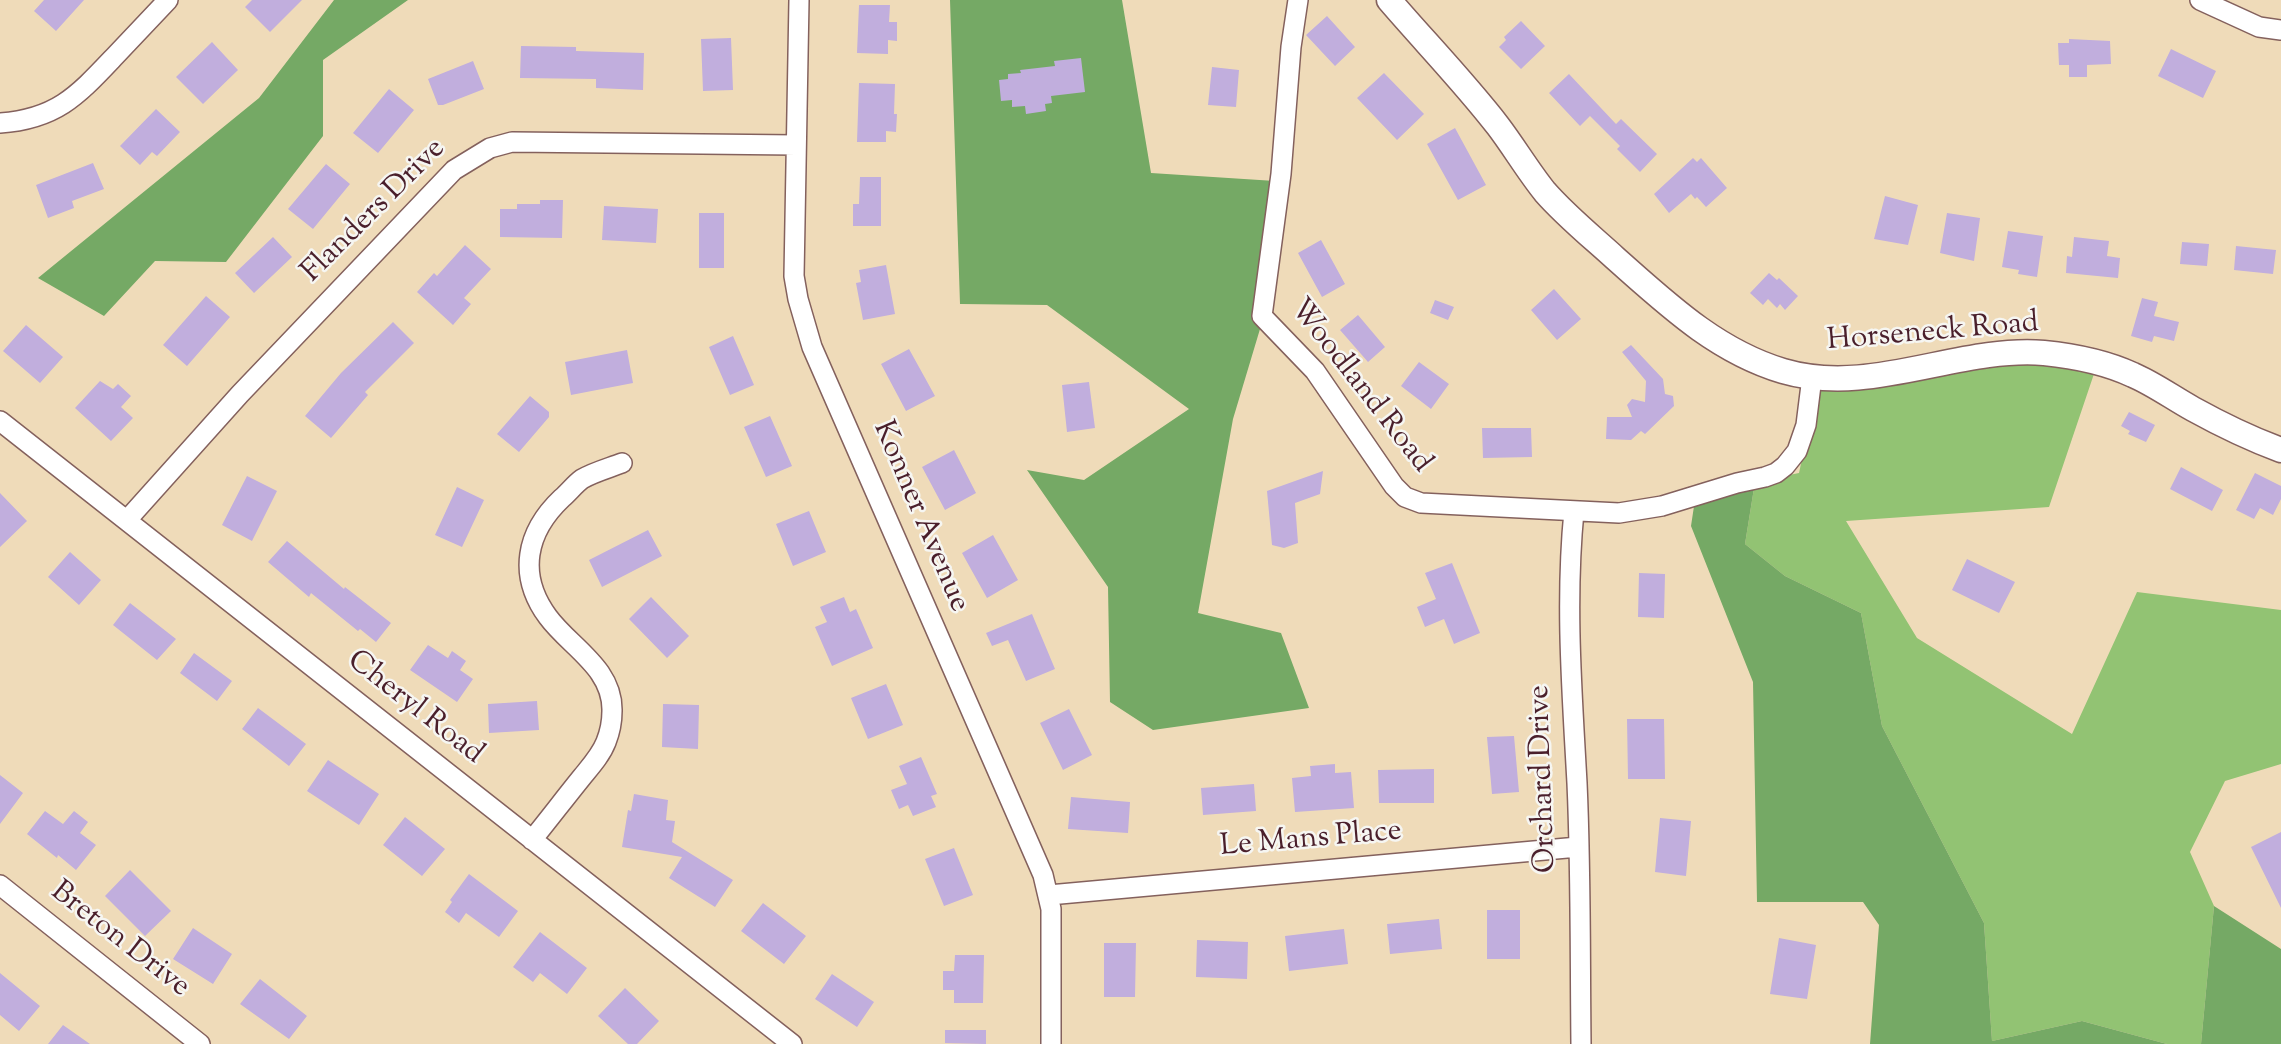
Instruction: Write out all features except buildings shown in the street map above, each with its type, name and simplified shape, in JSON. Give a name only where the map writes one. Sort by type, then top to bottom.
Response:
[{"type":"street","points":[[0,123],[37,116],[59,107],[78,94],[168,0]]},
{"type":"street","name":"Konner Avenue","points":[[799,0],[794,276],[798,299],[812,347],[1043,875],[1051,909],[1051,1044]]},
{"type":"street","name":"Woodland Road","points":[[1298,0],[1291,47],[1281,174],[1262,316],[1315,371],[1405,498],[1421,503],[1619,513],[1662,506],[1776,473],[1786,467],[1797,451],[1805,425],[1812,377]]},
{"type":"street","name":"Horseneck Road","points":[[1389,0],[1498,127],[1547,194],[1582,229],[1674,311],[1702,331],[1753,360],[1786,372],[1839,379],[2018,353],[2076,356],[2132,374],[2228,428],[2281,450]]},
{"type":"street","points":[[2200,0],[2259,27],[2281,30]]},
{"type":"street","name":"Flanders Drive","points":[[127,520],[240,394],[400,225],[454,170],[473,156],[489,148],[512,142],[796,145]]},
{"type":"street","name":"Cheryl Road","points":[[0,421],[792,1044]]},
{"type":"street","points":[[532,840],[601,752],[610,731],[612,710],[611,696],[602,674],[557,628],[536,598],[528,565],[530,551],[537,529],[555,505],[581,480],[622,463]]},
{"type":"street","name":"Orchard Drive","points":[[1574,511],[1569,559],[1570,678],[1577,785],[1581,1044]]},
{"type":"street","name":"Le Mans Place","points":[[1049,895],[1578,847]]},
{"type":"street","name":"Breton Drive","points":[[0,885],[200,1044]]},
{"type":"green space","points":[[334,0],[408,0],[323,60],[323,136],[226,262],[155,261],[104,316],[38,278],[259,98]]},
{"type":"green space","points":[[950,0],[1122,0],[1151,173],[1275,181],[1266,309],[1233,419],[1198,613],[1281,633],[1309,708],[1153,730],[1110,702],[1108,587],[1027,470],[1084,480],[1189,409],[1047,305],[960,304]]},
{"type":"green space","points":[[2099,359],[2049,507],[1846,521],[1917,638],[2072,734],[2137,592],[2281,610],[2281,764],[2225,781],[2190,852],[2214,906],[2201,1044],[2167,1044],[2082,1021],[1992,1041],[1984,923],[1882,726],[1861,613],[1785,576],[1745,544],[1755,482],[1799,473],[1820,377]]},
{"type":"green space","points":[[1755,482],[1745,544],[1785,576],[1861,613],[1882,726],[1984,923],[1992,1041],[2082,1021],[2167,1044],[1870,1044],[1879,925],[1863,902],[1757,902],[1753,682],[1691,526],[1696,493]]},
{"type":"green space","points":[[2214,906],[2281,949],[2281,1044],[2201,1044]]}]
